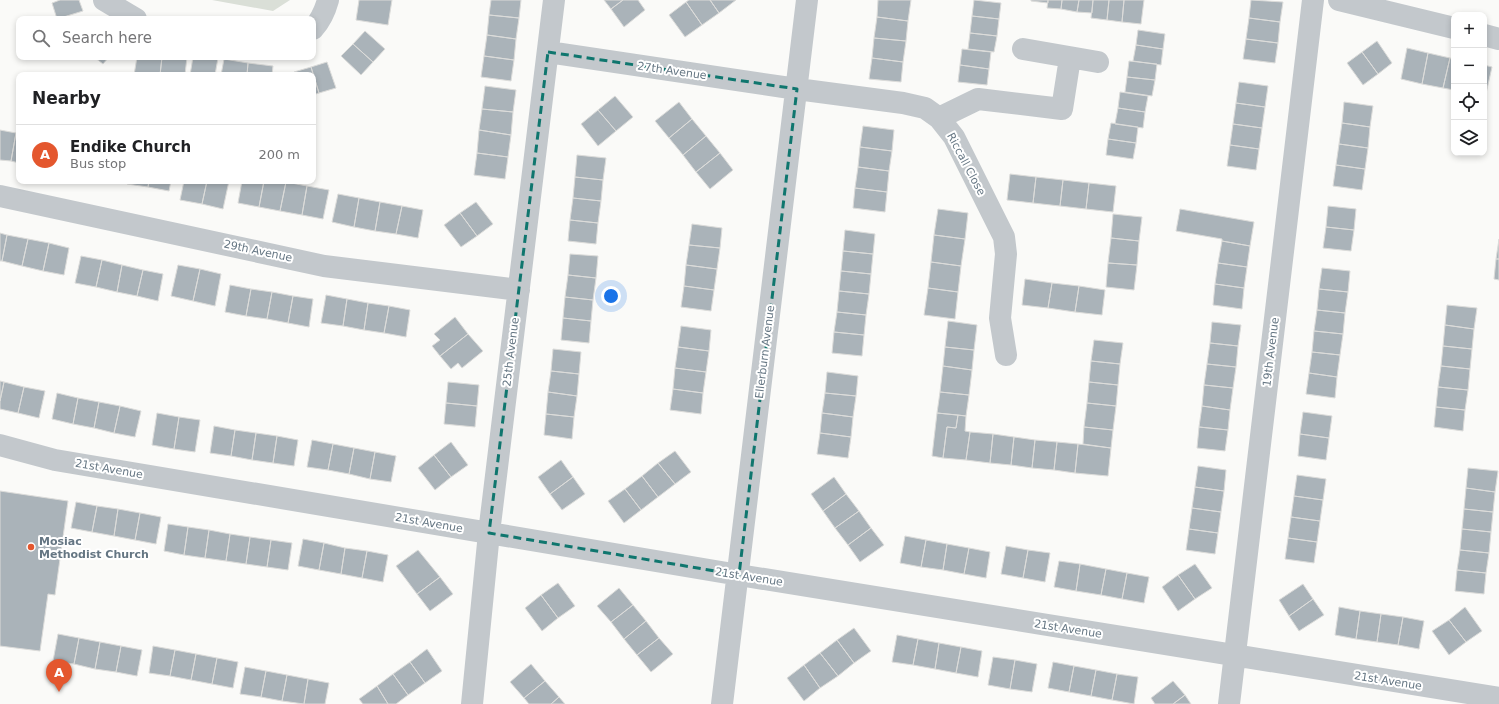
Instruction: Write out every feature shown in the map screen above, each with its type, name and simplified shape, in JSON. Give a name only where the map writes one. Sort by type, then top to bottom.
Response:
[{"type":"street","points":[[104,0],[131,16]]},
{"type":"street","points":[[316,26],[326,10],[328,0]]},
{"type":"street","name":"25th Avenue","points":[[472,704],[489,533],[554,0]]},
{"type":"street","name":"Ellerburn Avenue","points":[[722,704],[739,575],[807,0]]},
{"type":"street","name":"19th Avenue","points":[[1229,704],[1313,0]]},
{"type":"street","points":[[1339,0],[1451,27]]},
{"type":"street","points":[[1487,36],[1499,39]]},
{"type":"street","points":[[1023,49],[1098,62]]},
{"type":"street","name":"27th Avenue","points":[[548,52],[796,89]]},
{"type":"street","points":[[940,118],[978,99],[1062,109],[1070,58]]},
{"type":"street","name":"Riccall Close","points":[[796,89],[903,103],[925,108],[940,118],[954,137],[1004,237],[1006,254],[1000,318],[1006,354]]},
{"type":"street","name":"29th Avenue","points":[[0,196],[324,266],[519,290]]},
{"type":"street","name":"21st Avenue","points":[[0,444],[55,460],[739,575],[1499,698]]},
{"type":"highlighted area","points":[[548,52],[797,89],[739,575],[489,533]]},
{"type":"shaded area","points":[[212,0],[290,0],[273,11]]},
{"type":"building","points":[[60,0],[79,0],[83,11],[67,16],[56,16],[52,3]]},
{"type":"building","points":[[359,0],[392,0],[388,25],[356,20]]},
{"type":"building","points":[[491,0],[521,0],[519,18],[489,15]]},
{"type":"building","points":[[604,0],[623,0],[611,9]]},
{"type":"building","points":[[623,0],[638,0],[645,10],[624,27],[611,9]]},
{"type":"building","points":[[689,0],[710,0],[719,13],[702,25],[686,2]]},
{"type":"building","points":[[710,0],[736,0],[719,13]]},
{"type":"building","points":[[878,0],[911,0],[908,21],[877,17]]},
{"type":"building","points":[[974,0],[1001,3],[999,19],[972,16]]},
{"type":"building","points":[[1048,0],[1048,3],[1031,1]]},
{"type":"building","points":[[1048,0],[1062,0],[1061,9],[1047,8]]},
{"type":"building","points":[[1062,0],[1079,0],[1077,12],[1061,9]]},
{"type":"building","points":[[1079,0],[1093,0],[1092,13],[1077,12]]},
{"type":"building","points":[[1093,0],[1109,0],[1107,20],[1091,18]]},
{"type":"building","points":[[1109,0],[1124,0],[1122,22],[1107,20]]},
{"type":"building","points":[[1124,0],[1144,0],[1141,24],[1122,22]]},
{"type":"building","points":[[1251,0],[1283,2],[1280,22],[1249,18]]},
{"type":"building","points":[[686,2],[702,25],[685,37],[669,15]]},
{"type":"building","points":[[489,15],[519,18],[516,39],[487,35]]},
{"type":"building","points":[[972,16],[999,19],[997,36],[970,33]]},
{"type":"building","points":[[877,17],[908,21],[906,41],[874,38]]},
{"type":"building","points":[[1249,18],[1280,22],[1278,43],[1246,39]]},
{"type":"building","points":[[1138,30],[1165,34],[1163,49],[1136,45]]},
{"type":"building","points":[[365,31],[385,49],[373,62],[353,44]]},
{"type":"building","points":[[970,33],[997,36],[994,52],[968,49]]},
{"type":"building","points":[[487,35],[516,39],[514,60],[484,56]]},
{"type":"building","points":[[874,38],[906,41],[903,62],[872,58]]},
{"type":"building","points":[[1246,39],[1278,43],[1275,63],[1243,59]]},
{"type":"building","points":[[1377,41],[1392,63],[1378,74],[1362,52]]},
{"type":"building","points":[[353,44],[373,62],[361,75],[341,56]]},
{"type":"building","points":[[1136,45],[1163,49],[1161,65],[1133,61]]},
{"type":"building","points":[[1407,48],[1428,53],[1422,84],[1401,79]]},
{"type":"building","points":[[962,49],[991,52],[989,69],[960,65]]},
{"type":"building","points":[[1362,52],[1378,74],[1363,85],[1347,63]]},
{"type":"building","points":[[1428,53],[1450,58],[1443,88],[1422,84]]},
{"type":"building","points":[[484,56],[514,60],[511,81],[481,77]]},
{"type":"building","points":[[872,58],[903,62],[901,82],[869,79]]},
{"type":"building","points":[[1450,58],[1451,58],[1451,89],[1443,88]]},
{"type":"building","points":[[98,60],[106,60],[103,64]]},
{"type":"building","points":[[136,60],[162,60],[160,72],[134,72]]},
{"type":"building","points":[[162,60],[187,60],[185,72],[160,72]]},
{"type":"building","points":[[192,60],[218,60],[216,72],[190,72]]},
{"type":"building","points":[[224,60],[248,63],[247,72],[222,72]]},
{"type":"building","points":[[1129,61],[1157,64],[1155,80],[1127,77]]},
{"type":"building","points":[[327,62],[336,88],[319,93],[316,83],[316,72],[313,72],[311,67]]},
{"type":"building","points":[[248,63],[273,66],[272,72],[247,72]]},
{"type":"building","points":[[960,65],[989,69],[987,85],[958,82]]},
{"type":"building","points":[[1487,66],[1492,67],[1487,89]]},
{"type":"building","points":[[311,67],[313,72],[294,72]]},
{"type":"building","points":[[1127,77],[1155,80],[1152,96],[1125,92]]},
{"type":"building","points":[[1239,82],[1268,86],[1265,107],[1236,103]]},
{"type":"building","points":[[316,83],[319,93],[316,94]]},
{"type":"building","points":[[485,86],[516,90],[513,112],[482,109]]},
{"type":"building","points":[[1120,92],[1148,96],[1145,112],[1118,108]]},
{"type":"building","points":[[615,96],[633,117],[616,131],[598,110]]},
{"type":"building","points":[[679,102],[692,119],[669,138],[655,121]]},
{"type":"building","points":[[1344,102],[1373,106],[1370,127],[1342,123]]},
{"type":"building","points":[[1236,103],[1265,107],[1262,128],[1233,124]]},
{"type":"building","points":[[1118,108],[1145,112],[1143,128],[1115,124]]},
{"type":"building","points":[[482,109],[513,112],[511,135],[479,130]]},
{"type":"building","points":[[598,110],[616,131],[598,146],[581,124]]},
{"type":"building","points":[[692,119],[706,136],[683,155],[669,138]]},
{"type":"building","points":[[1111,123],[1138,127],[1136,143],[1108,139]]},
{"type":"building","points":[[1342,123],[1370,127],[1368,148],[1339,144]]},
{"type":"building","points":[[1233,124],[1262,128],[1259,149],[1230,145]]},
{"type":"building","points":[[863,126],[894,130],[892,151],[860,147]]},
{"type":"building","points":[[0,130],[16,133],[11,161],[0,160]]},
{"type":"building","points":[[479,130],[511,135],[508,157],[477,153]]},
{"type":"building","points":[[16,133],[16,162],[11,161]]},
{"type":"building","points":[[706,136],[720,153],[696,172],[683,155]]},
{"type":"building","points":[[1108,139],[1136,143],[1133,159],[1106,155]]},
{"type":"building","points":[[1339,144],[1368,148],[1365,169],[1336,165]]},
{"type":"building","points":[[1230,145],[1259,149],[1256,170],[1227,166]]},
{"type":"building","points":[[860,147],[892,151],[889,171],[858,167]]},
{"type":"building","points":[[477,153],[508,157],[505,179],[474,175]]},
{"type":"building","points":[[720,153],[733,170],[710,189],[696,172]]},
{"type":"building","points":[[577,155],[606,158],[603,180],[575,177]]},
{"type":"building","points":[[1336,165],[1365,169],[1362,190],[1333,186]]},
{"type":"building","points":[[858,167],[889,171],[887,192],[855,188]]},
{"type":"building","points":[[1010,174],[1036,177],[1033,203],[1007,200]]},
{"type":"building","points":[[575,177],[603,180],[601,201],[573,198]]},
{"type":"building","points":[[1036,177],[1063,180],[1060,206],[1033,203]]},
{"type":"building","points":[[1063,180],[1089,183],[1086,209],[1060,206]]},
{"type":"building","points":[[1089,183],[1116,186],[1113,212],[1086,209]]},
{"type":"building","points":[[127,184],[148,184],[148,187]]},
{"type":"building","points":[[148,184],[170,184],[169,191],[148,187]]},
{"type":"building","points":[[183,184],[206,184],[202,204],[180,200]]},
{"type":"building","points":[[206,184],[228,184],[223,209],[202,204]]},
{"type":"building","points":[[241,184],[263,184],[259,207],[238,203]]},
{"type":"building","points":[[263,184],[286,184],[280,211],[259,207]]},
{"type":"building","points":[[286,184],[307,186],[302,215],[280,211]]},
{"type":"building","points":[[307,186],[329,190],[323,219],[302,215]]},
{"type":"building","points":[[855,188],[887,192],[885,212],[853,208]]},
{"type":"building","points":[[338,194],[359,198],[354,227],[332,222]]},
{"type":"building","points":[[359,198],[380,202],[375,231],[354,227]]},
{"type":"building","points":[[573,198],[601,201],[598,223],[570,220]]},
{"type":"building","points":[[380,202],[402,206],[396,234],[375,231]]},
{"type":"building","points":[[476,202],[493,224],[477,236],[460,213]]},
{"type":"building","points":[[402,206],[423,210],[418,238],[396,234]]},
{"type":"building","points":[[1328,206],[1356,209],[1354,230],[1326,227]]},
{"type":"building","points":[[938,209],[968,213],[965,239],[934,235]]},
{"type":"building","points":[[1180,209],[1254,222],[1250,246],[1222,241],[1222,239],[1176,231]]},
{"type":"building","points":[[460,213],[477,236],[461,247],[444,225]]},
{"type":"building","points":[[1113,214],[1142,217],[1139,241],[1111,238]]},
{"type":"building","points":[[570,220],[598,223],[596,244],[568,241]]},
{"type":"building","points":[[692,224],[722,228],[720,248],[689,245]]},
{"type":"building","points":[[1326,227],[1354,230],[1351,251],[1323,248]]},
{"type":"building","points":[[845,230],[875,234],[873,254],[843,251]]},
{"type":"building","points":[[0,233],[7,235],[2,261],[0,261]]},
{"type":"building","points":[[7,235],[28,239],[22,266],[2,261]]},
{"type":"building","points":[[934,235],[965,239],[961,266],[931,262]]},
{"type":"building","points":[[1111,238],[1139,241],[1137,265],[1108,263]]},
{"type":"building","points":[[28,239],[49,243],[43,271],[22,266]]},
{"type":"building","points":[[1499,239],[1499,259],[1496,259]]},
{"type":"building","points":[[1222,241],[1250,246],[1247,267],[1218,263]]},
{"type":"building","points":[[49,243],[69,248],[64,275],[43,271]]},
{"type":"building","points":[[689,245],[720,248],[717,269],[686,265]]},
{"type":"building","points":[[843,251],[873,254],[871,274],[841,271]]},
{"type":"building","points":[[570,254],[598,256],[596,278],[568,275]]},
{"type":"building","points":[[81,256],[102,260],[96,287],[75,283]]},
{"type":"building","points":[[1496,259],[1499,259],[1499,280],[1494,279]]},
{"type":"building","points":[[102,260],[122,265],[117,292],[96,287]]},
{"type":"building","points":[[931,262],[961,266],[958,292],[928,288]]},
{"type":"building","points":[[1108,263],[1137,265],[1134,290],[1106,287]]},
{"type":"building","points":[[1218,263],[1247,267],[1244,288],[1215,284]]},
{"type":"building","points":[[122,265],[143,270],[137,296],[117,292]]},
{"type":"building","points":[[178,265],[200,269],[193,301],[171,296]]},
{"type":"building","points":[[686,265],[717,269],[714,290],[684,286]]},
{"type":"building","points":[[1322,268],[1350,271],[1348,292],[1319,289]]},
{"type":"building","points":[[200,269],[221,274],[215,306],[193,301]]},
{"type":"building","points":[[143,270],[163,274],[158,301],[137,296]]},
{"type":"building","points":[[841,271],[871,274],[869,294],[839,291]]},
{"type":"building","points":[[568,275],[596,278],[593,300],[565,297]]},
{"type":"building","points":[[1025,279],[1052,283],[1048,308],[1022,305]]},
{"type":"building","points":[[1052,283],[1079,286],[1075,312],[1048,308]]},
{"type":"building","points":[[1215,284],[1244,288],[1242,309],[1213,305]]},
{"type":"building","points":[[230,285],[251,289],[246,316],[225,312]]},
{"type":"building","points":[[684,286],[714,290],[711,311],[681,307]]},
{"type":"building","points":[[1079,286],[1105,290],[1102,315],[1075,312]]},
{"type":"building","points":[[928,288],[958,292],[955,319],[924,315]]},
{"type":"building","points":[[251,289],[272,292],[267,319],[246,316]]},
{"type":"building","points":[[1319,289],[1348,292],[1345,313],[1317,310]]},
{"type":"building","points":[[839,291],[869,294],[866,315],[837,312]]},
{"type":"building","points":[[272,292],[293,296],[288,323],[267,319]]},
{"type":"building","points":[[326,295],[347,299],[343,326],[321,323]]},
{"type":"building","points":[[293,296],[313,299],[309,327],[288,323]]},
{"type":"building","points":[[565,297],[593,300],[591,321],[563,318]]},
{"type":"building","points":[[347,299],[368,303],[364,330],[343,326]]},
{"type":"building","points":[[368,303],[389,306],[384,333],[364,330]]},
{"type":"building","points":[[1447,305],[1477,308],[1474,329],[1445,325]]},
{"type":"building","points":[[389,306],[410,310],[406,337],[384,333]]},
{"type":"building","points":[[1317,310],[1345,313],[1343,334],[1314,331]]},
{"type":"building","points":[[837,312],[866,315],[864,335],[834,332]]},
{"type":"building","points":[[455,317],[468,334],[440,356],[432,346],[440,340],[434,334]]},
{"type":"building","points":[[563,318],[591,321],[589,343],[561,340]]},
{"type":"building","points":[[948,321],[977,325],[974,350],[945,347]]},
{"type":"building","points":[[1212,322],[1241,325],[1238,346],[1210,343]]},
{"type":"building","points":[[1445,325],[1474,329],[1472,349],[1443,346]]},
{"type":"building","points":[[681,326],[711,330],[709,351],[678,347]]},
{"type":"building","points":[[1314,331],[1343,334],[1340,355],[1312,352]]},
{"type":"building","points":[[834,332],[864,335],[862,356],[832,353]]},
{"type":"building","points":[[468,334],[483,351],[462,368],[458,363],[451,369],[440,356]]},
{"type":"building","points":[[1094,340],[1123,343],[1120,364],[1091,361]]},
{"type":"building","points":[[1210,343],[1238,346],[1236,367],[1207,364]]},
{"type":"building","points":[[1443,346],[1472,349],[1470,369],[1441,366]]},
{"type":"building","points":[[678,347],[709,351],[706,372],[675,368]]},
{"type":"building","points":[[945,347],[974,350],[972,370],[943,366]]},
{"type":"building","points":[[553,349],[581,352],[579,374],[551,371]]},
{"type":"building","points":[[1312,352],[1340,355],[1337,377],[1309,373]]},
{"type":"building","points":[[1091,361],[1120,364],[1118,385],[1089,382]]},
{"type":"building","points":[[1207,364],[1236,367],[1233,388],[1204,385]]},
{"type":"building","points":[[943,366],[972,370],[969,395],[940,392]]},
{"type":"building","points":[[1441,366],[1470,369],[1468,390],[1438,387]]},
{"type":"building","points":[[675,368],[706,372],[703,393],[673,389]]},
{"type":"building","points":[[551,371],[579,374],[577,396],[548,392]]},
{"type":"building","points":[[827,372],[858,376],[856,396],[825,393]]},
{"type":"building","points":[[1309,373],[1337,377],[1335,398],[1306,394]]},
{"type":"building","points":[[0,381],[4,382],[0,401]]},
{"type":"building","points":[[4,382],[24,387],[18,413],[0,409]]},
{"type":"building","points":[[448,382],[479,385],[477,406],[446,403]]},
{"type":"building","points":[[1089,382],[1118,385],[1116,406],[1087,403]]},
{"type":"building","points":[[1204,385],[1233,388],[1230,410],[1202,406]]},
{"type":"building","points":[[24,387],[45,391],[39,418],[18,413]]},
{"type":"building","points":[[1438,387],[1468,390],[1465,410],[1436,407]]},
{"type":"building","points":[[673,389],[703,393],[701,414],[670,410]]},
{"type":"building","points":[[548,392],[577,396],[574,417],[546,414]]},
{"type":"building","points":[[940,392],[969,395],[966,416],[937,413]]},
{"type":"building","points":[[57,393],[78,398],[73,424],[52,419]]},
{"type":"building","points":[[825,393],[856,396],[853,417],[822,413]]},
{"type":"building","points":[[78,398],[99,402],[94,428],[73,424]]},
{"type":"building","points":[[99,402],[120,406],[114,433],[94,428]]},
{"type":"building","points":[[446,403],[477,406],[475,427],[444,424]]},
{"type":"building","points":[[1087,403],[1116,406],[1113,430],[1084,427]]},
{"type":"building","points":[[120,406],[141,411],[135,437],[114,433]]},
{"type":"building","points":[[1202,406],[1230,410],[1228,430],[1199,427]]},
{"type":"building","points":[[1436,407],[1465,410],[1463,431],[1434,427]]},
{"type":"building","points":[[1303,412],[1332,416],[1329,438],[1300,434]]},
{"type":"building","points":[[157,413],[179,417],[174,449],[152,445]]},
{"type":"building","points":[[822,413],[853,417],[851,437],[820,433]]},
{"type":"building","points":[[937,413],[958,415],[956,428],[947,427],[943,458],[932,456]]},
{"type":"building","points":[[546,414],[574,417],[572,439],[544,435]]},
{"type":"building","points":[[958,415],[966,416],[965,431],[970,432],[966,460],[943,458],[947,427],[956,428]]},
{"type":"building","points":[[179,417],[200,420],[195,452],[174,449]]},
{"type":"building","points":[[214,426],[235,430],[231,456],[210,453]]},
{"type":"building","points":[[1084,427],[1113,430],[1111,448],[1083,444]]},
{"type":"building","points":[[1199,427],[1228,430],[1225,451],[1197,448]]},
{"type":"building","points":[[235,430],[256,433],[252,460],[231,456]]},
{"type":"building","points":[[970,432],[993,434],[990,463],[966,460]]},
{"type":"building","points":[[256,433],[277,436],[273,463],[252,460]]},
{"type":"building","points":[[820,433],[851,437],[848,458],[817,454]]},
{"type":"building","points":[[993,434],[1014,437],[1011,465],[990,463]]},
{"type":"building","points":[[1300,434],[1329,438],[1326,460],[1298,456]]},
{"type":"building","points":[[277,436],[298,440],[294,466],[273,463]]},
{"type":"building","points":[[1014,437],[1035,440],[1032,468],[1011,465]]},
{"type":"building","points":[[312,440],[333,444],[328,470],[307,467]]},
{"type":"building","points":[[1035,440],[1057,442],[1054,470],[1032,468]]},
{"type":"building","points":[[451,442],[468,465],[451,477],[434,455]]},
{"type":"building","points":[[1057,442],[1078,444],[1075,473],[1054,470]]},
{"type":"building","points":[[333,444],[354,448],[349,474],[328,470]]},
{"type":"building","points":[[1078,444],[1111,448],[1108,476],[1075,473]]},
{"type":"building","points":[[354,448],[375,452],[370,479],[349,474]]},
{"type":"building","points":[[675,451],[691,472],[675,484],[658,463]]},
{"type":"building","points":[[375,452],[396,456],[391,482],[370,479]]},
{"type":"building","points":[[434,455],[451,477],[435,490],[418,468]]},
{"type":"building","points":[[561,460],[573,477],[550,494],[538,477]]},
{"type":"building","points":[[658,463],[675,484],[658,497],[642,476]]},
{"type":"building","points":[[1198,466],[1226,470],[1224,491],[1195,487]]},
{"type":"building","points":[[1468,468],[1498,471],[1495,492],[1466,488]]},
{"type":"building","points":[[1297,475],[1326,479],[1323,500],[1294,496]]},
{"type":"building","points":[[642,476],[658,497],[641,510],[625,489]]},
{"type":"building","points":[[573,477],[585,494],[562,510],[550,494]]},
{"type":"building","points":[[834,477],[846,494],[823,511],[811,494]]},
{"type":"building","points":[[1195,487],[1224,491],[1221,512],[1192,508]]},
{"type":"building","points":[[1466,488],[1495,492],[1493,512],[1464,509]]},
{"type":"building","points":[[625,489],[641,510],[624,523],[608,501]]},
{"type":"building","name":"Mosiac Methodist Church","points":[[0,491],[68,501],[55,595],[48,594],[40,651],[0,646]]},
{"type":"building","points":[[846,494],[859,511],[835,528],[823,511]]},
{"type":"building","points":[[1294,496],[1323,500],[1320,521],[1291,517]]},
{"type":"building","points":[[76,502],[97,506],[92,532],[71,528]]},
{"type":"building","points":[[97,506],[118,509],[114,536],[92,532]]},
{"type":"building","points":[[1192,508],[1221,512],[1218,533],[1189,529]]},
{"type":"building","points":[[118,509],[140,513],[135,540],[114,536]]},
{"type":"building","points":[[1464,509],[1493,512],[1491,532],[1462,529]]},
{"type":"building","points":[[859,511],[871,528],[848,545],[835,528]]},
{"type":"building","points":[[140,513],[161,517],[156,544],[135,540]]},
{"type":"building","points":[[1291,517],[1320,521],[1317,542],[1288,538]]},
{"type":"building","points":[[168,524],[188,527],[184,555],[164,551]]},
{"type":"building","points":[[188,527],[209,530],[205,558],[184,555]]},
{"type":"building","points":[[871,528],[884,545],[860,562],[848,545]]},
{"type":"building","points":[[1189,529],[1218,533],[1215,554],[1186,550]]},
{"type":"building","points":[[1462,529],[1491,532],[1489,553],[1460,550]]},
{"type":"building","points":[[209,530],[230,534],[226,561],[205,558]]},
{"type":"building","points":[[230,534],[250,537],[246,564],[226,561]]},
{"type":"building","points":[[905,536],[926,540],[921,567],[900,563]]},
{"type":"building","points":[[250,537],[271,540],[267,567],[246,564]]},
{"type":"building","points":[[1288,538],[1317,542],[1314,563],[1285,559]]},
{"type":"building","points":[[303,539],[324,543],[319,570],[298,566]]},
{"type":"building","points":[[271,540],[292,543],[288,570],[267,567]]},
{"type":"building","points":[[926,540],[947,544],[943,570],[921,567]]},
{"type":"building","points":[[324,543],[345,548],[341,574],[319,570]]},
{"type":"building","points":[[947,544],[969,548],[964,574],[943,570]]},
{"type":"building","points":[[1006,546],[1028,550],[1023,578],[1001,574]]},
{"type":"building","points":[[345,548],[367,551],[362,578],[341,574]]},
{"type":"building","points":[[969,548],[990,552],[986,578],[964,574]]},
{"type":"building","points":[[418,550],[440,577],[417,594],[396,566]]},
{"type":"building","points":[[1028,550],[1050,553],[1045,582],[1023,578]]},
{"type":"building","points":[[1460,550],[1489,553],[1486,573],[1457,570]]},
{"type":"building","points":[[367,551],[388,555],[383,582],[362,578]]},
{"type":"building","points":[[1059,561],[1080,564],[1076,591],[1054,587]]},
{"type":"building","points":[[1080,564],[1106,569],[1101,595],[1076,591]]},
{"type":"building","points":[[1195,564],[1212,588],[1195,599],[1178,575]]},
{"type":"building","points":[[1106,569],[1127,573],[1122,599],[1101,595]]},
{"type":"building","points":[[1457,570],[1486,573],[1484,594],[1455,591]]},
{"type":"building","points":[[1127,573],[1149,577],[1144,603],[1122,599]]},
{"type":"building","points":[[1178,575],[1195,599],[1178,611],[1162,587]]},
{"type":"building","points":[[440,577],[453,594],[430,611],[417,594]]},
{"type":"building","points":[[558,583],[575,606],[558,618],[541,595]]},
{"type":"building","points":[[1303,584],[1313,599],[1289,616],[1279,600]]},
{"type":"building","points":[[619,588],[633,605],[611,622],[597,606]]},
{"type":"building","points":[[541,595],[558,618],[542,631],[525,608]]},
{"type":"building","points":[[1313,599],[1324,615],[1299,631],[1289,616]]},
{"type":"building","points":[[633,605],[646,621],[624,639],[611,622]]},
{"type":"building","points":[[1339,607],[1360,611],[1356,639],[1335,635]]},
{"type":"building","points":[[1465,607],[1482,631],[1466,642],[1449,620]]},
{"type":"building","points":[[1360,611],[1381,614],[1377,642],[1356,639]]},
{"type":"building","points":[[1381,614],[1403,617],[1398,645],[1377,642]]},
{"type":"building","points":[[1403,617],[1424,621],[1419,649],[1398,645]]},
{"type":"building","points":[[1449,620],[1466,642],[1449,655],[1432,631]]},
{"type":"building","points":[[646,621],[659,638],[637,655],[624,639]]},
{"type":"building","points":[[854,628],[871,651],[854,663],[837,640]]},
{"type":"building","points":[[58,634],[79,638],[74,664],[53,661]]},
{"type":"building","points":[[897,635],[918,639],[913,665],[892,662]]},
{"type":"building","points":[[79,638],[100,642],[95,669],[74,664]]},
{"type":"building","points":[[659,638],[673,654],[651,672],[637,655]]},
{"type":"building","points":[[918,639],[939,643],[935,669],[913,665]]},
{"type":"building","points":[[837,640],[854,663],[838,676],[820,653]]},
{"type":"building","points":[[100,642],[121,646],[116,672],[95,669]]},
{"type":"building","points":[[939,643],[961,647],[956,673],[935,669]]},
{"type":"building","points":[[121,646],[142,650],[137,676],[116,672]]},
{"type":"building","points":[[153,646],[175,650],[170,676],[149,673]]},
{"type":"building","points":[[961,647],[982,651],[978,677],[956,673]]},
{"type":"building","points":[[427,649],[442,671],[425,683],[410,662]]},
{"type":"building","points":[[175,650],[196,654],[191,680],[170,676]]},
{"type":"building","points":[[820,653],[838,676],[820,688],[804,665]]},
{"type":"building","points":[[196,654],[217,658],[212,684],[191,680]]},
{"type":"building","points":[[993,657],[1015,660],[1010,689],[988,685]]},
{"type":"building","points":[[217,658],[238,662],[233,688],[212,684]]},
{"type":"building","points":[[1015,660],[1037,664],[1032,692],[1010,689]]},
{"type":"building","points":[[410,662],[425,683],[408,695],[393,674]]},
{"type":"building","points":[[1053,662],[1074,666],[1069,692],[1048,688]]},
{"type":"building","points":[[531,664],[545,681],[524,698],[510,682]]},
{"type":"building","points":[[804,665],[820,688],[804,701],[787,678]]},
{"type":"building","points":[[1074,666],[1096,670],[1091,696],[1069,692]]},
{"type":"building","points":[[245,667],[266,671],[261,697],[240,694]]},
{"type":"building","points":[[1096,670],[1117,674],[1112,700],[1091,696]]},
{"type":"building","points":[[266,671],[287,675],[282,701],[261,697]]},
{"type":"building","points":[[393,674],[408,695],[396,704],[388,704],[377,686]]},
{"type":"building","points":[[1117,674],[1138,677],[1134,704],[1112,700]]},
{"type":"building","points":[[287,675],[308,679],[304,704],[282,701]]},
{"type":"building","points":[[308,679],[329,683],[325,704],[304,704]]},
{"type":"building","points":[[545,681],[559,697],[551,704],[529,704],[524,698]]},
{"type":"building","points":[[1173,681],[1185,695],[1173,704],[1155,704],[1151,698]]},
{"type":"building","points":[[377,686],[388,704],[363,704],[359,699]]},
{"type":"building","points":[[1185,695],[1191,704],[1173,704]]},
{"type":"building","points":[[559,697],[565,704],[551,704]]},
{"type":"place","name":"Mosiac Methodist Church","points":[[31,547]]},
{"type":"place","name":"Endike Church","points":[[59,692]]}]
